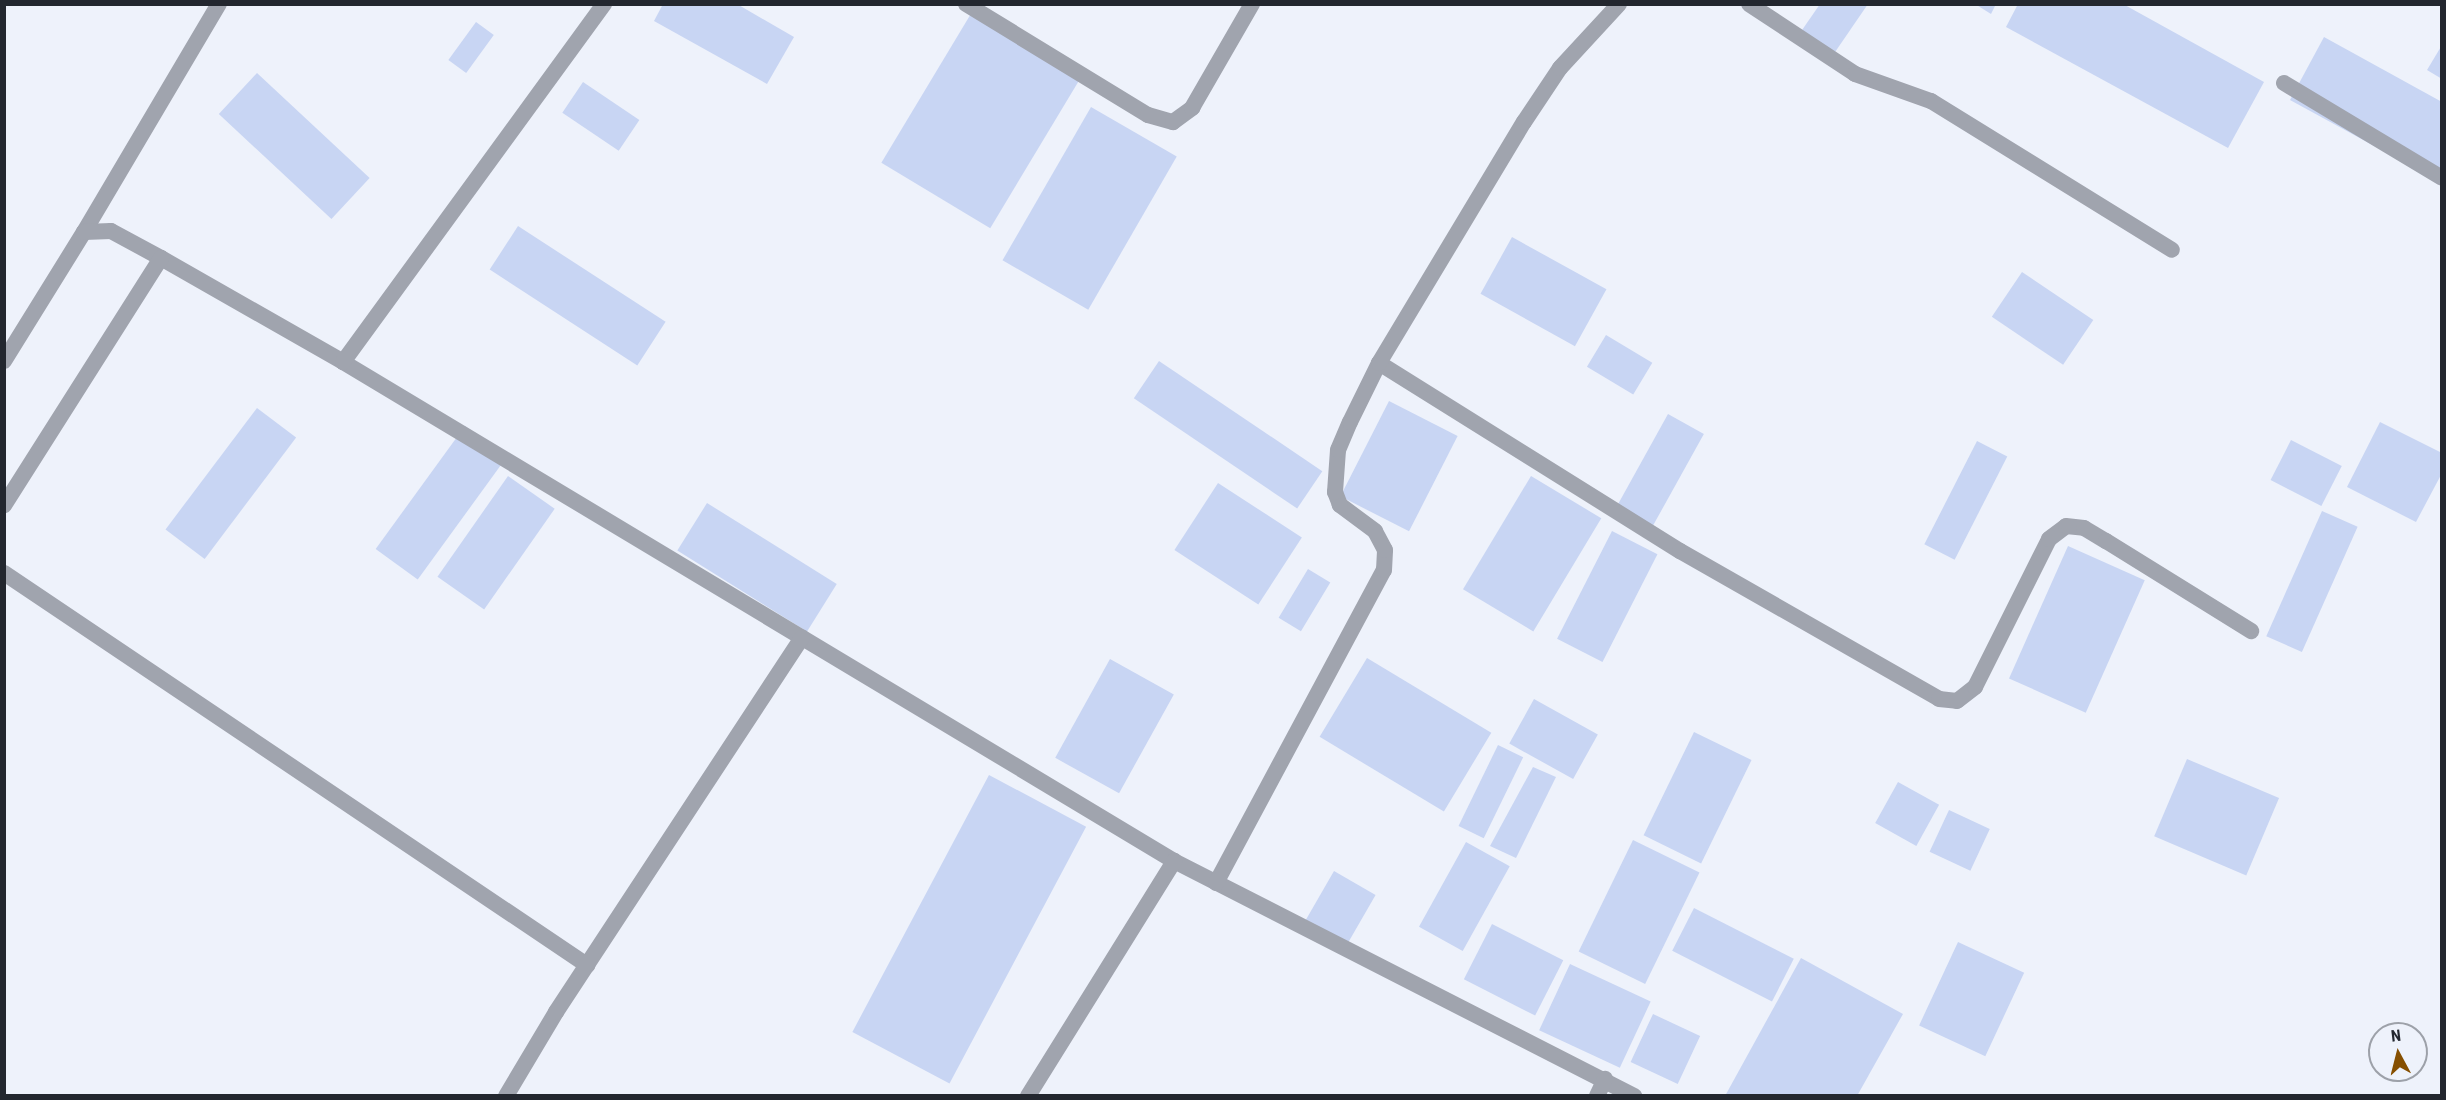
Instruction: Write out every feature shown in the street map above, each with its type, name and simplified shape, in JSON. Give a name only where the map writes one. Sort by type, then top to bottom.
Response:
[{"type":"street","points":[[4,361],[84,232],[219,4]]},
{"type":"street","points":[[343,362],[604,4]]},
{"type":"street","points":[[966,4],[1148,115],[1173,122],[1192,108],[1252,4]]},
{"type":"street","points":[[1216,883],[1384,570],[1385,550],[1375,531],[1340,505],[1335,492],[1338,450],[1379,363],[1530,113],[1560,68],[1618,4]]},
{"type":"street","points":[[1749,4],[1855,74],[1931,101],[2172,250]]},
{"type":"street","points":[[2284,83],[2442,178]]},
{"type":"street","points":[[84,232],[111,231],[343,362],[1174,861],[1634,1095]]},
{"type":"street","points":[[4,505],[161,258]]},
{"type":"street","points":[[1379,363],[1680,550],[1939,699],[1957,701],[1975,687],[2049,539],[2066,526],[2084,528],[2106,540],[2250,631]]},
{"type":"street","points":[[4,573],[587,965]]},
{"type":"street","points":[[506,1095],[587,965],[802,638]]},
{"type":"street","points":[[1028,1095],[1174,861]]},
{"type":"street","points":[[1597,1095],[1605,1079]]},
{"type":"building","points":[[663,4],[737,4],[794,37],[767,84],[654,21]]},
{"type":"building","points":[[1820,4],[1868,4],[1833,55],[1800,33]]},
{"type":"building","points":[[1975,4],[1996,4],[1991,14]]},
{"type":"building","points":[[2018,4],[2123,4],[2264,82],[2228,148],[2006,27]]},
{"type":"building","points":[[972,12],[1081,77],[990,228],[881,163]]},
{"type":"building","points":[[476,22],[494,35],[466,73],[448,60]]},
{"type":"building","points":[[2324,37],[2442,102],[2442,183],[2290,100]]},
{"type":"building","points":[[2442,45],[2442,79],[2427,70]]},
{"type":"building","points":[[257,73],[370,178],[331,219],[219,114]]},
{"type":"building","points":[[583,82],[639,120],[619,151],[562,113]]},
{"type":"building","points":[[1091,107],[1177,156],[1088,310],[1002,260]]},
{"type":"building","points":[[518,226],[666,322],[637,365],[490,270]]},
{"type":"building","points":[[1512,237],[1606,289],[1575,346],[1480,294]]},
{"type":"building","points":[[2022,272],[2093,320],[2063,365],[1992,317]]},
{"type":"building","points":[[1606,335],[1652,363],[1633,395],[1587,367]]},
{"type":"building","points":[[1159,361],[1322,471],[1297,508],[1134,398]]},
{"type":"building","points":[[1389,401],[1458,436],[1409,531],[1340,496]]},
{"type":"building","points":[[257,408],[296,437],[205,559],[166,529]]},
{"type":"building","points":[[1668,414],[1704,434],[1651,530],[1615,510]]},
{"type":"building","points":[[2380,422],[2442,453],[2442,473],[2416,522],[2347,487]]},
{"type":"building","points":[[465,426],[507,457],[418,580],[376,549]]},
{"type":"building","points":[[2291,440],[2342,466],[2321,506],[2271,480]]},
{"type":"building","points":[[1977,441],[2007,456],[1955,560],[1924,544]]},
{"type":"building","points":[[508,476],[555,509],[484,609],[437,577]]},
{"type":"building","points":[[1531,476],[1601,518],[1533,631],[1463,589]]},
{"type":"building","points":[[1218,483],[1302,537],[1258,605],[1174,550]]},
{"type":"building","points":[[707,503],[837,584],[807,632],[677,550]]},
{"type":"building","points":[[2322,511],[2358,527],[2302,652],[2266,636]]},
{"type":"building","points":[[1612,531],[1657,554],[1603,662],[1557,639]]},
{"type":"building","points":[[2068,546],[2145,580],[2086,713],[2009,678]]},
{"type":"building","points":[[1308,569],[1330,582],[1301,631],[1279,618]]},
{"type":"building","points":[[1367,658],[1491,733],[1444,812],[1320,737]]},
{"type":"building","points":[[1110,659],[1174,694],[1119,793],[1055,758]]},
{"type":"building","points":[[1534,699],[1598,734],[1573,779],[1509,744]]},
{"type":"building","points":[[1694,732],[1752,760],[1701,863],[1644,835]]},
{"type":"building","points":[[1498,745],[1523,757],[1484,838],[1459,826]]},
{"type":"building","points":[[2187,759],[2279,798],[2246,875],[2154,836]]},
{"type":"building","points":[[1533,767],[1556,777],[1516,858],[1490,846]]},
{"type":"building","points":[[989,775],[1086,827],[950,1084],[852,1032]]},
{"type":"building","points":[[1898,782],[1939,805],[1916,846],[1875,823]]},
{"type":"building","points":[[1949,810],[1990,829],[1970,871],[1930,852]]},
{"type":"building","points":[[1633,840],[1700,872],[1645,984],[1579,951]]},
{"type":"building","points":[[1466,842],[1510,866],[1463,951],[1419,927]]},
{"type":"building","points":[[1334,871],[1376,895],[1343,952],[1301,928]]},
{"type":"building","points":[[1694,908],[1794,959],[1772,1002],[1672,951]]},
{"type":"building","points":[[1492,924],[1563,960],[1535,1016],[1464,979]]},
{"type":"building","points":[[1958,942],[2024,973],[1985,1056],[1919,1025]]},
{"type":"building","points":[[1801,958],[1903,1014],[1857,1096],[1725,1096]]},
{"type":"building","points":[[1570,964],[1651,1002],[1620,1068],[1539,1030]]},
{"type":"building","points":[[1653,1014],[1700,1036],[1678,1084],[1631,1062]]}]
